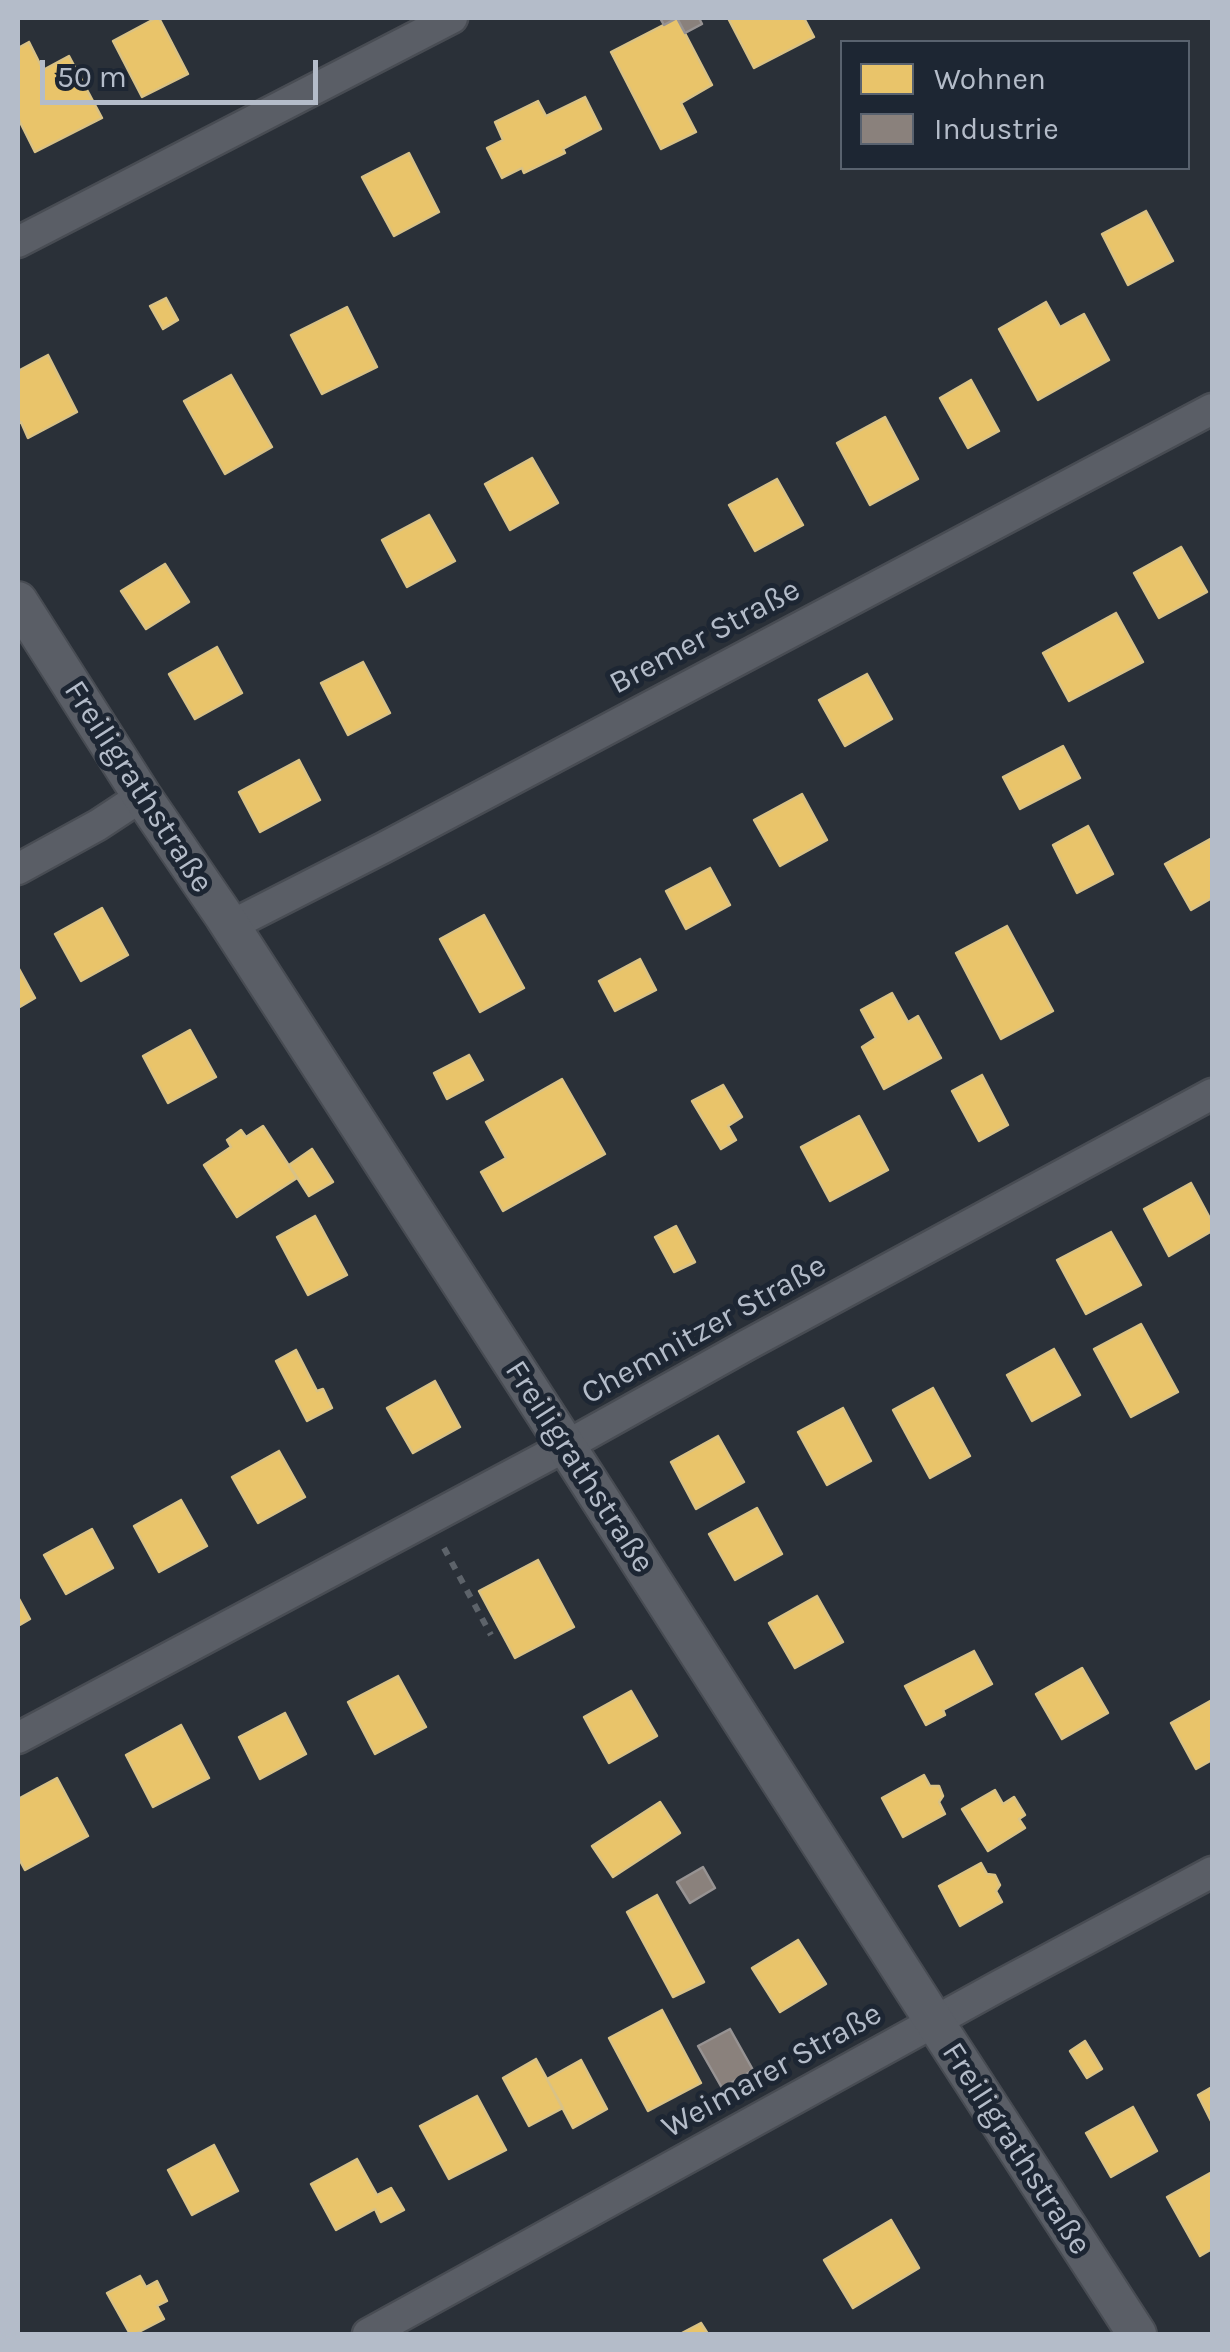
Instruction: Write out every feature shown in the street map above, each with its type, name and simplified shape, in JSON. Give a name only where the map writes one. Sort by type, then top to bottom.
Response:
[{"type":"street","points":[[18,242],[452,18]]},
{"type":"street","name":"Bremer Straße","points":[[230,926],[1212,409]]},
{"type":"street","name":"Freiligrathstraße","points":[[18,602],[1137,2334]]},
{"type":"street","points":[[18,868],[98,826],[142,796]]},
{"type":"street","name":"Chemnitzer Straße","points":[[18,1738],[566,1446],[1212,1094]]},
{"type":"street","name":"Weimarer Straße","points":[[368,2334],[1212,1872]]},
{"type":"path","points":[[428,1520],[492,1635]]},
{"type":"building: Wohnen","points":[[156,18],[188,74],[142,97],[113,41]]},
{"type":"building: Wohnen","points":[[677,18],[712,85],[681,103],[696,132],[661,149],[611,52]]},
{"type":"building: Wohnen","points":[[728,18],[804,18],[814,37],[754,68]]},
{"type":"building: Wohnen","points":[[29,42],[43,70],[69,56],[102,118],[35,152],[18,118],[18,48]]},
{"type":"building: Wohnen","points":[[585,97],[601,129],[563,149],[565,153],[524,173],[522,168],[502,178],[487,148],[503,140],[495,122],[538,101],[546,116]]},
{"type":"building: Wohnen","points":[[409,153],[439,212],[394,236],[362,177]]},
{"type":"building: Wohnen","points":[[1146,211],[1173,261],[1128,285],[1102,234]]},
{"type":"building: Wohnen","points":[[166,298],[178,320],[163,329],[150,306]]},
{"type":"building: Wohnen","points":[[1046,302],[1060,327],[1084,314],[1109,360],[1038,400],[999,329]]},
{"type":"building: Wohnen","points":[[347,307],[377,367],[322,394],[291,335]]},
{"type":"building: Wohnen","points":[[48,355],[77,412],[28,438],[21,422],[18,424],[18,371]]},
{"type":"building: Wohnen","points":[[231,375],[272,447],[225,474],[184,401]]},
{"type":"building: Wohnen","points":[[971,380],[999,431],[968,448],[940,398]]},
{"type":"building: Wohnen","points":[[885,417],[918,479],[870,505],[837,443]]},
{"type":"building: Wohnen","points":[[532,458],[558,503],[510,530],[485,484]]},
{"type":"building: Wohnen","points":[[777,479],[803,525],[755,551],[729,505]]},
{"type":"building: Wohnen","points":[[429,515],[455,561],[407,587],[382,540]]},
{"type":"building: Wohnen","points":[[1181,547],[1207,592],[1159,618],[1134,573]]},
{"type":"building: Wohnen","points":[[165,564],[189,602],[146,629],[121,591]]},
{"type":"building: Wohnen","points":[[1116,613],[1143,662],[1069,701],[1043,653]]},
{"type":"building: Wohnen","points":[[217,647],[242,693],[195,719],[169,674]]},
{"type":"building: Wohnen","points":[[363,662],[390,713],[348,735],[321,683]]},
{"type":"building: Wohnen","points":[[867,674],[892,719],[845,746],[819,700]]},
{"type":"building: Wohnen","points":[[1063,746],[1080,778],[1020,809],[1003,777]]},
{"type":"building: Wohnen","points":[[299,760],[320,800],[260,832],[239,792]]},
{"type":"building: Wohnen","points":[[802,794],[827,840],[780,866],[754,820]]},
{"type":"building: Wohnen","points":[[1088,826],[1113,874],[1077,893],[1053,845]]},
{"type":"building: Wohnen","points":[[1212,838],[1212,898],[1191,910],[1165,864]]},
{"type":"building: Wohnen","points":[[710,868],[730,905],[686,929],[666,891]]},
{"type":"building: Wohnen","points":[[102,908],[128,955],[81,981],[55,934]]},
{"type":"building: Wohnen","points":[[484,915],[524,988],[480,1012],[440,939]]},
{"type":"building: Wohnen","points":[[1007,926],[1053,1011],[1001,1039],[956,953]]},
{"type":"building: Wohnen","points":[[640,959],[656,990],[615,1011],[599,981]]},
{"type":"building: Wohnen","points":[[18,967],[35,998],[18,1008]]},
{"type":"building: Wohnen","points":[[892,993],[908,1022],[918,1016],[941,1058],[884,1089],[862,1047],[876,1038],[861,1010]]},
{"type":"building: Wohnen","points":[[190,1030],[216,1077],[168,1103],[143,1056]]},
{"type":"building: Wohnen","points":[[469,1055],[483,1080],[447,1099],[434,1073]]},
{"type":"building: Wohnen","points":[[982,1075],[1008,1125],[979,1141],[952,1091]]},
{"type":"building: Wohnen","points":[[562,1079],[605,1154],[503,1211],[481,1172],[506,1158],[486,1122]]},
{"type":"building: Wohnen","points":[[723,1085],[742,1117],[728,1126],[736,1140],[721,1149],[692,1101]]},
{"type":"building: Wohnen","points":[[859,1116],[888,1170],[830,1201],[801,1147]]},
{"type":"building: Wohnen","points":[[263,1126],[297,1178],[237,1217],[204,1165],[231,1147],[227,1140],[241,1130],[246,1137]]},
{"type":"building: Wohnen","points":[[312,1149],[333,1182],[309,1196],[289,1165]]},
{"type":"building: Wohnen","points":[[1191,1183],[1212,1222],[1212,1231],[1169,1256],[1144,1209]]},
{"type":"building: Wohnen","points":[[315,1216],[347,1275],[308,1295],[277,1237]]},
{"type":"building: Wohnen","points":[[676,1226],[695,1262],[674,1272],[655,1237]]},
{"type":"building: Wohnen","points":[[1111,1232],[1141,1285],[1086,1314],[1057,1260]]},
{"type":"building: Wohnen","points":[[1141,1324],[1178,1392],[1131,1417],[1094,1349]]},
{"type":"building: Wohnen","points":[[1054,1349],[1080,1395],[1032,1421],[1007,1375]]},
{"type":"building: Wohnen","points":[[296,1350],[317,1391],[323,1389],[332,1408],[307,1421],[276,1361]]},
{"type":"building: Wohnen","points":[[435,1381],[460,1427],[413,1453],[387,1408]]},
{"type":"building: Wohnen","points":[[933,1388],[970,1456],[930,1478],[893,1410]]},
{"type":"building: Wohnen","points":[[843,1408],[871,1461],[827,1485],[798,1432]]},
{"type":"building: Wohnen","points":[[718,1436],[744,1482],[696,1509],[671,1462]]},
{"type":"building: Wohnen","points":[[279,1451],[305,1497],[258,1523],[232,1477]]},
{"type":"building: Wohnen","points":[[181,1500],[207,1546],[159,1572],[134,1526]]},
{"type":"building: Wohnen","points":[[757,1508],[782,1554],[735,1580],[709,1534]]},
{"type":"building: Wohnen","points":[[92,1529],[113,1568],[66,1594],[44,1555]]},
{"type":"building: Wohnen","points":[[538,1560],[574,1627],[515,1658],[479,1591]]},
{"type":"building: Wohnen","points":[[817,1596],[843,1642],[795,1668],[769,1623]]},
{"type":"building: Wohnen","points":[[18,1597],[30,1619],[18,1626]]},
{"type":"building: Wohnen","points":[[974,1651],[992,1684],[943,1710],[945,1715],[926,1725],[905,1686]]},
{"type":"building: Wohnen","points":[[1082,1668],[1108,1713],[1062,1739],[1036,1694]]},
{"type":"building: Wohnen","points":[[398,1676],[426,1727],[375,1754],[348,1702]]},
{"type":"building: Wohnen","points":[[631,1691],[657,1736],[609,1763],[584,1717]]},
{"type":"building: Wohnen","points":[[1212,1700],[1212,1760],[1196,1769],[1171,1723]]},
{"type":"building: Wohnen","points":[[285,1713],[306,1754],[260,1779],[239,1737]]},
{"type":"building: Wohnen","points":[[181,1725],[209,1778],[153,1807],[126,1755]]},
{"type":"building: Wohnen","points":[[924,1775],[930,1786],[939,1786],[943,1796],[939,1802],[945,1814],[903,1837],[882,1798]]},
{"type":"building: Wohnen","points":[[57,1778],[88,1836],[25,1870],[18,1857],[18,1799]]},
{"type":"building: Wohnen","points":[[995,1790],[1003,1804],[1014,1797],[1025,1815],[1019,1819],[1025,1828],[988,1851],[962,1809]]},
{"type":"building: Wohnen","points":[[660,1802],[680,1833],[613,1877],[592,1846]]},
{"type":"building: Wohnen","points":[[981,1863],[987,1874],[995,1875],[1000,1885],[996,1891],[1002,1902],[960,1926],[939,1886]]},
{"type":"building: Wohnen","points":[[657,1895],[704,1982],[673,1997],[627,1912]]},
{"type":"building: Wohnen","points":[[798,1940],[826,1984],[780,2012],[752,1968]]},
{"type":"building: Wohnen","points":[[662,2010],[701,2083],[648,2111],[609,2038]]},
{"type":"building: Wohnen","points":[[1085,2041],[1102,2069],[1087,2078],[1070,2051]]},
{"type":"building: Wohnen","points":[[536,2059],[563,2108],[529,2126],[503,2078]]},
{"type":"building: Wohnen","points":[[581,2060],[607,2109],[573,2128],[547,2079]]},
{"type":"building: Wohnen","points":[[1212,2087],[1212,2123],[1198,2095]]},
{"type":"building: Wohnen","points":[[477,2096],[506,2150],[449,2179],[420,2126]]},
{"type":"building: Wohnen","points":[[1133,2107],[1157,2151],[1111,2177],[1086,2133]]},
{"type":"building: Wohnen","points":[[214,2145],[238,2191],[192,2215],[168,2170]]},
{"type":"building: Wohnen","points":[[357,2159],[377,2195],[391,2188],[404,2210],[381,2222],[375,2209],[336,2230],[311,2184]]},
{"type":"building: Wohnen","points":[[1212,2172],[1212,2249],[1200,2256],[1167,2197]]},
{"type":"building: Wohnen","points":[[891,2220],[919,2268],[853,2308],[824,2260]]},
{"type":"building: Wohnen","points":[[140,2276],[146,2287],[157,2281],[167,2301],[157,2306],[164,2319],[130,2334],[107,2293]]},
{"type":"building: Wohnen","points":[[701,2323],[708,2334],[680,2334]]},
{"type":"building: Industrie","points":[[677,18],[699,18],[702,24],[685,33]]},
{"type":"building: Industrie","points":[[703,1867],[715,1888],[690,1903],[677,1882]]},
{"type":"building: Industrie","points":[[730,2029],[753,2070],[722,2088],[698,2046]]}]
